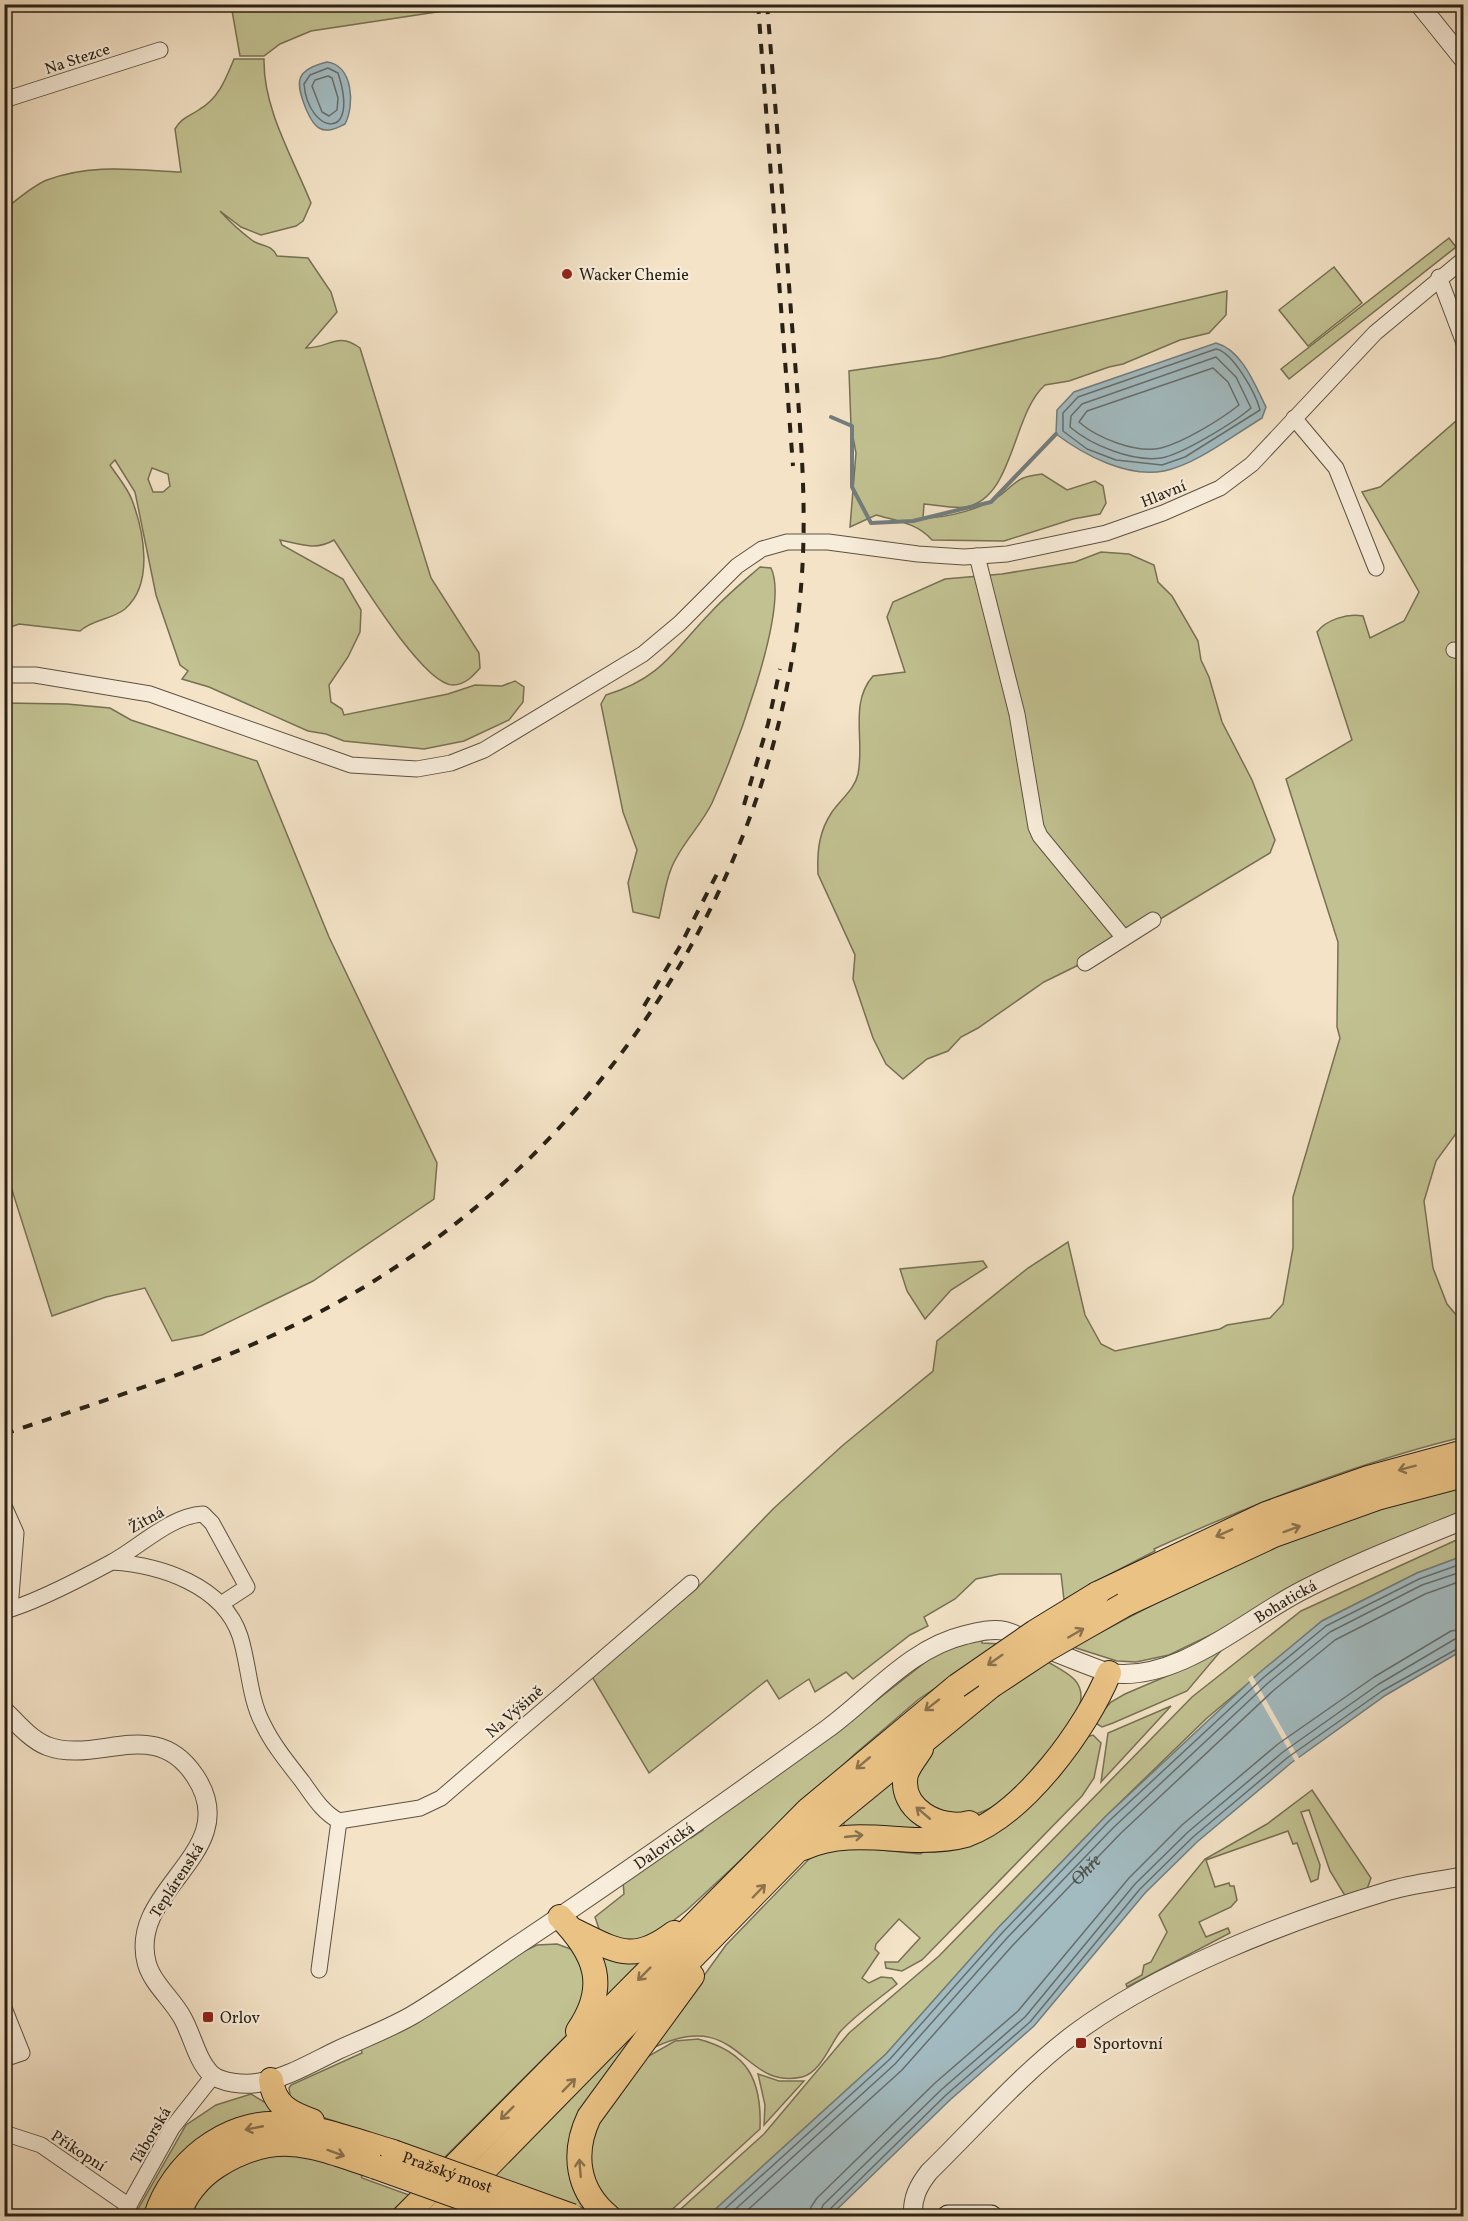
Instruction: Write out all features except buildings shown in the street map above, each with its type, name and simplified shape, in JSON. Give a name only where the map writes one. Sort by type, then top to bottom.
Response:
[{"type":"highway","points":[[405,2217],[807,1810],[957,1686],[1035,1632],[1097,1594],[1266,1514],[1368,1478],[1464,1452]]},
{"type":"highway","points":[[439,2217],[721,1931],[824,1823],[991,1686],[1047,1649],[1124,1605],[1274,1535],[1377,1498],[1464,1475]]},
{"type":"highway","points":[[798,1851],[814,1843],[857,1836],[919,1840],[965,1835],[985,1826],[1015,1802],[1063,1754],[1087,1720],[1109,1673]]},
{"type":"highway","points":[[932,1733],[907,1771],[905,1780],[910,1801],[919,1812],[930,1820],[961,1825],[981,1820],[1015,1802]]},
{"type":"highway","points":[[567,1923],[627,1953],[662,1942],[715,1903]]},
{"type":"highway","points":[[550,2069],[591,2012],[595,1996],[597,1978],[591,1959],[567,1923]]},
{"type":"highway","points":[[608,2217],[590,2196],[580,2178],[578,2162],[580,2143],[589,2117],[643,2045],[721,1931]]},
{"type":"highway","points":[[272,2080],[278,2103],[288,2111],[384,2160]]},
{"type":"highway","points":[[156,2217],[161,2200],[180,2172],[199,2152],[227,2135],[251,2127],[278,2124],[318,2129],[384,2160]]},
{"type":"highway","points":[[179,2217],[192,2189],[210,2170],[235,2154],[258,2145],[285,2143],[306,2145],[384,2160]]},
{"type":"highway","name":"Pražský most","points":[[384,2160],[513,2217]]},
{"type":"highway","name":"Pražský most","points":[[384,2160],[572,2217]]},
{"type":"main road","points":[[948,2217],[991,2217]]},
{"type":"street","points":[[1419,4],[1464,60]]},
{"type":"street","name":"Na Stezce","points":[[4,100],[160,50]]},
{"type":"street","name":"Hlavní","points":[[4,675],[35,675],[150,694],[351,765],[387,769],[428,767],[451,763],[484,750],[643,654],[680,623],[751,555],[762,549],[787,542],[842,543],[918,554],[977,556],[1007,554],[1106,533],[1182,505],[1220,488],[1252,464],[1375,333],[1439,277],[1464,259]]},
{"type":"street","points":[[1439,277],[1464,343]]},
{"type":"street","points":[[1294,418],[1336,468],[1376,568]]},
{"type":"street","points":[[977,556],[1017,714],[1036,827],[1040,836],[1124,938]]},
{"type":"street","points":[[1085,963],[1153,920]]},
{"type":"street","points":[[4,1506],[16,1533],[8,1610]]},
{"type":"street","name":"Žitná","points":[[8,1610],[112,1562],[191,1515],[203,1514],[212,1523],[247,1587],[221,1604]]},
{"type":"street","name":"Bohatická","points":[[1109,1673],[1125,1676],[1168,1667],[1303,1590],[1464,1520]]},
{"type":"street","points":[[112,1562],[149,1567],[177,1576],[221,1604],[233,1618],[240,1636],[262,1723],[285,1759],[328,1815],[339,1821],[319,1970]]},
{"type":"street","name":"Na Výšině","points":[[339,1821],[420,1808],[441,1798],[691,1583]]},
{"type":"street","name":"Dalovická","points":[[213,2076],[241,2084],[272,2080],[410,2017],[567,1923],[832,1726],[909,1662],[946,1642],[980,1632],[1005,1631],[1109,1673]]},
{"type":"street","name":"Teplárenská","points":[[4,1710],[33,1738],[49,1747],[65,1750],[143,1744],[164,1748],[192,1771],[200,1783],[207,1810],[204,1836],[201,1844],[162,1897],[150,1918],[145,1950],[151,1974],[181,2015],[202,2061],[213,2076]]},
{"type":"street","points":[[912,2217],[912,2205],[917,2187],[928,2172],[1040,2064],[1073,2035],[1126,1998],[1192,1966],[1294,1924],[1389,1891],[1464,1876]]},
{"type":"street","points":[[4,2007],[22,2053],[4,2060]]},
{"type":"street","name":"Táborská","points":[[126,2211],[172,2128],[213,2076]]},
{"type":"street","name":"Příkopní","points":[[4,2133],[41,2145],[126,2211]]},
{"type":"shaded area","points":[[231,4],[483,5],[311,31],[280,44],[264,56],[240,56]]},
{"type":"shaded area","points":[[234,59],[264,59],[268,96],[274,115],[311,203],[303,221],[296,226],[261,235],[241,227],[220,211],[249,238],[269,248],[277,256],[308,258],[331,292],[337,312],[306,348],[345,341],[360,348],[431,578],[479,653],[480,668],[468,679],[453,685],[440,680],[407,647],[334,540],[314,546],[280,540],[282,545],[343,579],[361,610],[360,632],[348,657],[329,685],[331,702],[342,709],[344,715],[448,694],[475,685],[502,686],[515,681],[524,687],[523,702],[509,720],[464,741],[424,749],[344,741],[326,734],[308,731],[209,687],[182,679],[188,671],[180,665],[156,595],[135,492],[115,460],[110,465],[132,500],[143,542],[143,572],[134,598],[120,613],[91,624],[80,631],[19,624],[5,629],[5,209],[25,193],[47,180],[80,171],[130,169],[181,172],[175,129],[183,120],[212,99],[221,87]],"holes":[[[152,468],[168,474],[170,486],[163,492],[153,492],[148,479]]]},
{"type":"shaded area","points":[[1449,238],[1456,247],[1289,379],[1281,369]]},
{"type":"shaded area","points":[[1334,267],[1362,303],[1308,346],[1279,310]]},
{"type":"shaded area","points":[[1227,291],[1226,315],[1209,333],[1180,340],[1123,364],[1069,381],[1045,385],[1034,398],[1025,415],[1011,454],[994,488],[982,500],[966,507],[924,504],[923,518],[954,514],[975,508],[1002,494],[1019,480],[1042,474],[1067,490],[1095,481],[1103,486],[1106,503],[1100,514],[1073,519],[1004,541],[932,540],[913,526],[876,515],[850,527],[856,453],[851,426],[849,371],[939,358]]},
{"type":"shaded area","points":[[1463,415],[1463,1124],[1436,1161],[1424,1201],[1433,1268],[1447,1304],[1463,1323],[1463,1437],[1345,1472],[1229,1516],[1154,1549],[1155,1551],[1064,1600],[1061,1574],[1000,1574],[976,1579],[955,1599],[924,1617],[928,1626],[910,1635],[853,1679],[846,1672],[815,1692],[809,1679],[779,1699],[767,1680],[649,1773],[591,1675],[696,1589],[773,1509],[842,1446],[933,1371],[937,1341],[1028,1268],[1068,1242],[1085,1315],[1101,1344],[1115,1351],[1220,1329],[1227,1325],[1270,1318],[1283,1304],[1293,1248],[1293,1197],[1340,1038],[1337,1027],[1338,942],[1286,779],[1352,740],[1317,632],[1337,618],[1363,616],[1370,638],[1404,621],[1419,592],[1362,492],[1380,487]]},
{"type":"shaded area","points":[[1101,552],[1129,554],[1154,565],[1158,582],[1172,596],[1198,641],[1201,660],[1209,677],[1222,722],[1252,780],[1275,840],[1270,853],[1107,951],[1044,982],[978,1028],[961,1037],[948,1051],[927,1059],[903,1079],[886,1064],[873,1038],[853,979],[855,955],[818,874],[819,849],[824,826],[854,784],[858,774],[860,710],[866,687],[873,676],[905,672],[887,617],[893,602],[945,579],[1002,574],[1075,562]]},
{"type":"shaded area","points":[[760,567],[771,568],[775,588],[773,616],[756,685],[732,754],[712,803],[675,860],[667,881],[659,918],[633,912],[628,883],[637,850],[623,812],[601,704],[606,695],[641,680],[666,661],[718,605]]},
{"type":"shaded area","points":[[4,703],[67,704],[110,708],[131,720],[257,761],[329,937],[437,1163],[434,1199],[313,1281],[202,1335],[172,1341],[145,1288],[106,1297],[52,1316],[5,1168]]},
{"type":"shaded area","points":[[983,1261],[987,1267],[951,1290],[925,1319],[907,1291],[900,1269]]},
{"type":"shaded area","points":[[1463,1484],[1463,1513],[1169,1655],[1136,1662],[1117,1661],[1073,1647],[1235,1561],[1364,1513]]},
{"type":"shaded area","points":[[1463,1537],[1463,1556],[1417,1573],[1322,1621],[1207,1718],[1105,1817],[999,1927],[886,2054],[708,2216],[673,2216],[764,2134],[849,2033],[939,1956],[1192,1697],[1301,1611]]},
{"type":"shaded area","points":[[982,1639],[982,1643],[1001,1644],[919,1699],[856,1753],[687,1910],[660,1931],[635,1944],[600,1932],[595,1917],[624,1894],[623,1881],[688,1835],[691,1838],[703,1830],[702,1826],[840,1729],[939,1652]]},
{"type":"shaded area","points":[[1225,1646],[1187,1691],[1113,1723],[1102,1727],[1097,1724],[1096,1719],[1111,1702],[1181,1670]]},
{"type":"shaded area","points":[[1048,1662],[1067,1673],[1077,1683],[1082,1705],[1033,1773],[1001,1802],[983,1811],[960,1816],[921,1805],[912,1777],[926,1752],[968,1715]]},
{"type":"shaded area","points":[[1171,1706],[1101,1782],[1108,1733]]},
{"type":"shaded area","points":[[1093,1735],[1101,1743],[1094,1778],[1082,1796],[922,1960],[902,1971],[886,1968],[885,1962],[898,1962],[920,1938],[899,1919],[876,1944],[875,1949],[879,1953],[862,1978],[869,1983],[881,1977],[892,1978],[897,1984],[846,2025],[814,2070],[802,2077],[781,2078],[765,2072],[722,2042],[704,2036],[681,2038],[651,2049],[726,1945],[811,1857],[833,1845],[920,1854],[1044,1788],[1075,1755],[1087,1737]]},
{"type":"shaded area","points":[[888,1781],[894,1784],[940,1831],[844,1826],[844,1822]]},
{"type":"shaded area","points":[[1312,1790],[1371,1878],[1367,1889],[1347,1896],[1344,1894],[1330,1871],[1309,1810],[1301,1812],[1320,1865],[1318,1879],[1311,1882],[1297,1843],[1293,1844],[1288,1831],[1206,1860],[1215,1887],[1229,1883],[1230,1886],[1234,1886],[1237,1900],[1231,1907],[1199,1922],[1206,1937],[1228,1928],[1230,1933],[1127,1987],[1126,1984],[1142,1975],[1144,1965],[1151,1962],[1167,1932],[1159,1915],[1205,1859],[1267,1824]]},
{"type":"shaded area","points":[[557,1944],[579,1952],[589,1984],[569,2033],[444,2158],[292,2107],[289,2088],[291,2085],[362,2053],[361,2048],[514,1956],[537,1945]]},
{"type":"shaded area","points":[[599,1952],[641,1963],[605,2001]]},
{"type":"shaded area","points":[[672,1993],[571,2134],[568,2154],[569,2173],[574,2192],[585,2209],[492,2175]]},
{"type":"shaded area","points":[[698,2039],[729,2052],[748,2070],[758,2096],[760,2129],[665,2216],[631,2216],[611,2205],[596,2186],[589,2169],[594,2130],[647,2057],[675,2041]]},
{"type":"shaded area","points":[[758,2074],[779,2081],[804,2081],[764,2125],[765,2105]]},
{"type":"shaded area","points":[[251,2094],[286,2115],[150,2216],[134,2216],[186,2125],[216,2105]]},
{"type":"shaded area","points":[[251,2155],[305,2156],[361,2174],[362,2178],[409,2195],[387,2216],[187,2216],[198,2192]]},
{"type":"water","points":[[327,62],[342,70],[350,87],[351,97],[345,124],[326,130],[317,126],[311,119],[302,99],[299,84],[303,73],[316,65]]},
{"type":"water","points":[[1216,343],[1233,353],[1247,369],[1266,407],[1262,418],[1201,456],[1164,471],[1135,471],[1093,457],[1056,434],[1057,410],[1074,392]]},
{"type":"water","name":"Ohře","points":[[1463,1556],[1463,1650],[1386,1695],[1291,1763],[1197,1842],[1145,1893],[1034,2026],[950,2100],[830,2216],[708,2216],[886,2054],[997,1929],[1105,1817],[1259,1673],[1322,1621],[1417,1573]]},
{"type":"pier","points":[[1252,1675],[1300,1760],[1296,1763],[1248,1679]]},
{"type":"waterway","points":[[831,417],[852,426],[852,487],[871,523],[913,521],[991,502],[1056,434]]},
{"type":"railway","points":[[758,4],[793,466]]},
{"type":"railway","points":[[4,1434],[170,1378],[251,1345],[329,1307],[427,1245],[516,1171],[596,1086],[664,992],[719,890],[762,783],[790,670],[803,555],[801,440],[767,4]]},
{"type":"railway","points":[[744,805],[768,724],[780,669]]},
{"type":"railway","points":[[644,1006],[679,948],[719,870]]},
{"type":"place","name":"Wacker Chemie","points":[[567,274]]},
{"type":"place","name":"Orlov","points":[[208,2017]]},
{"type":"place","name":"Sportovní","points":[[1081,2043]]}]
